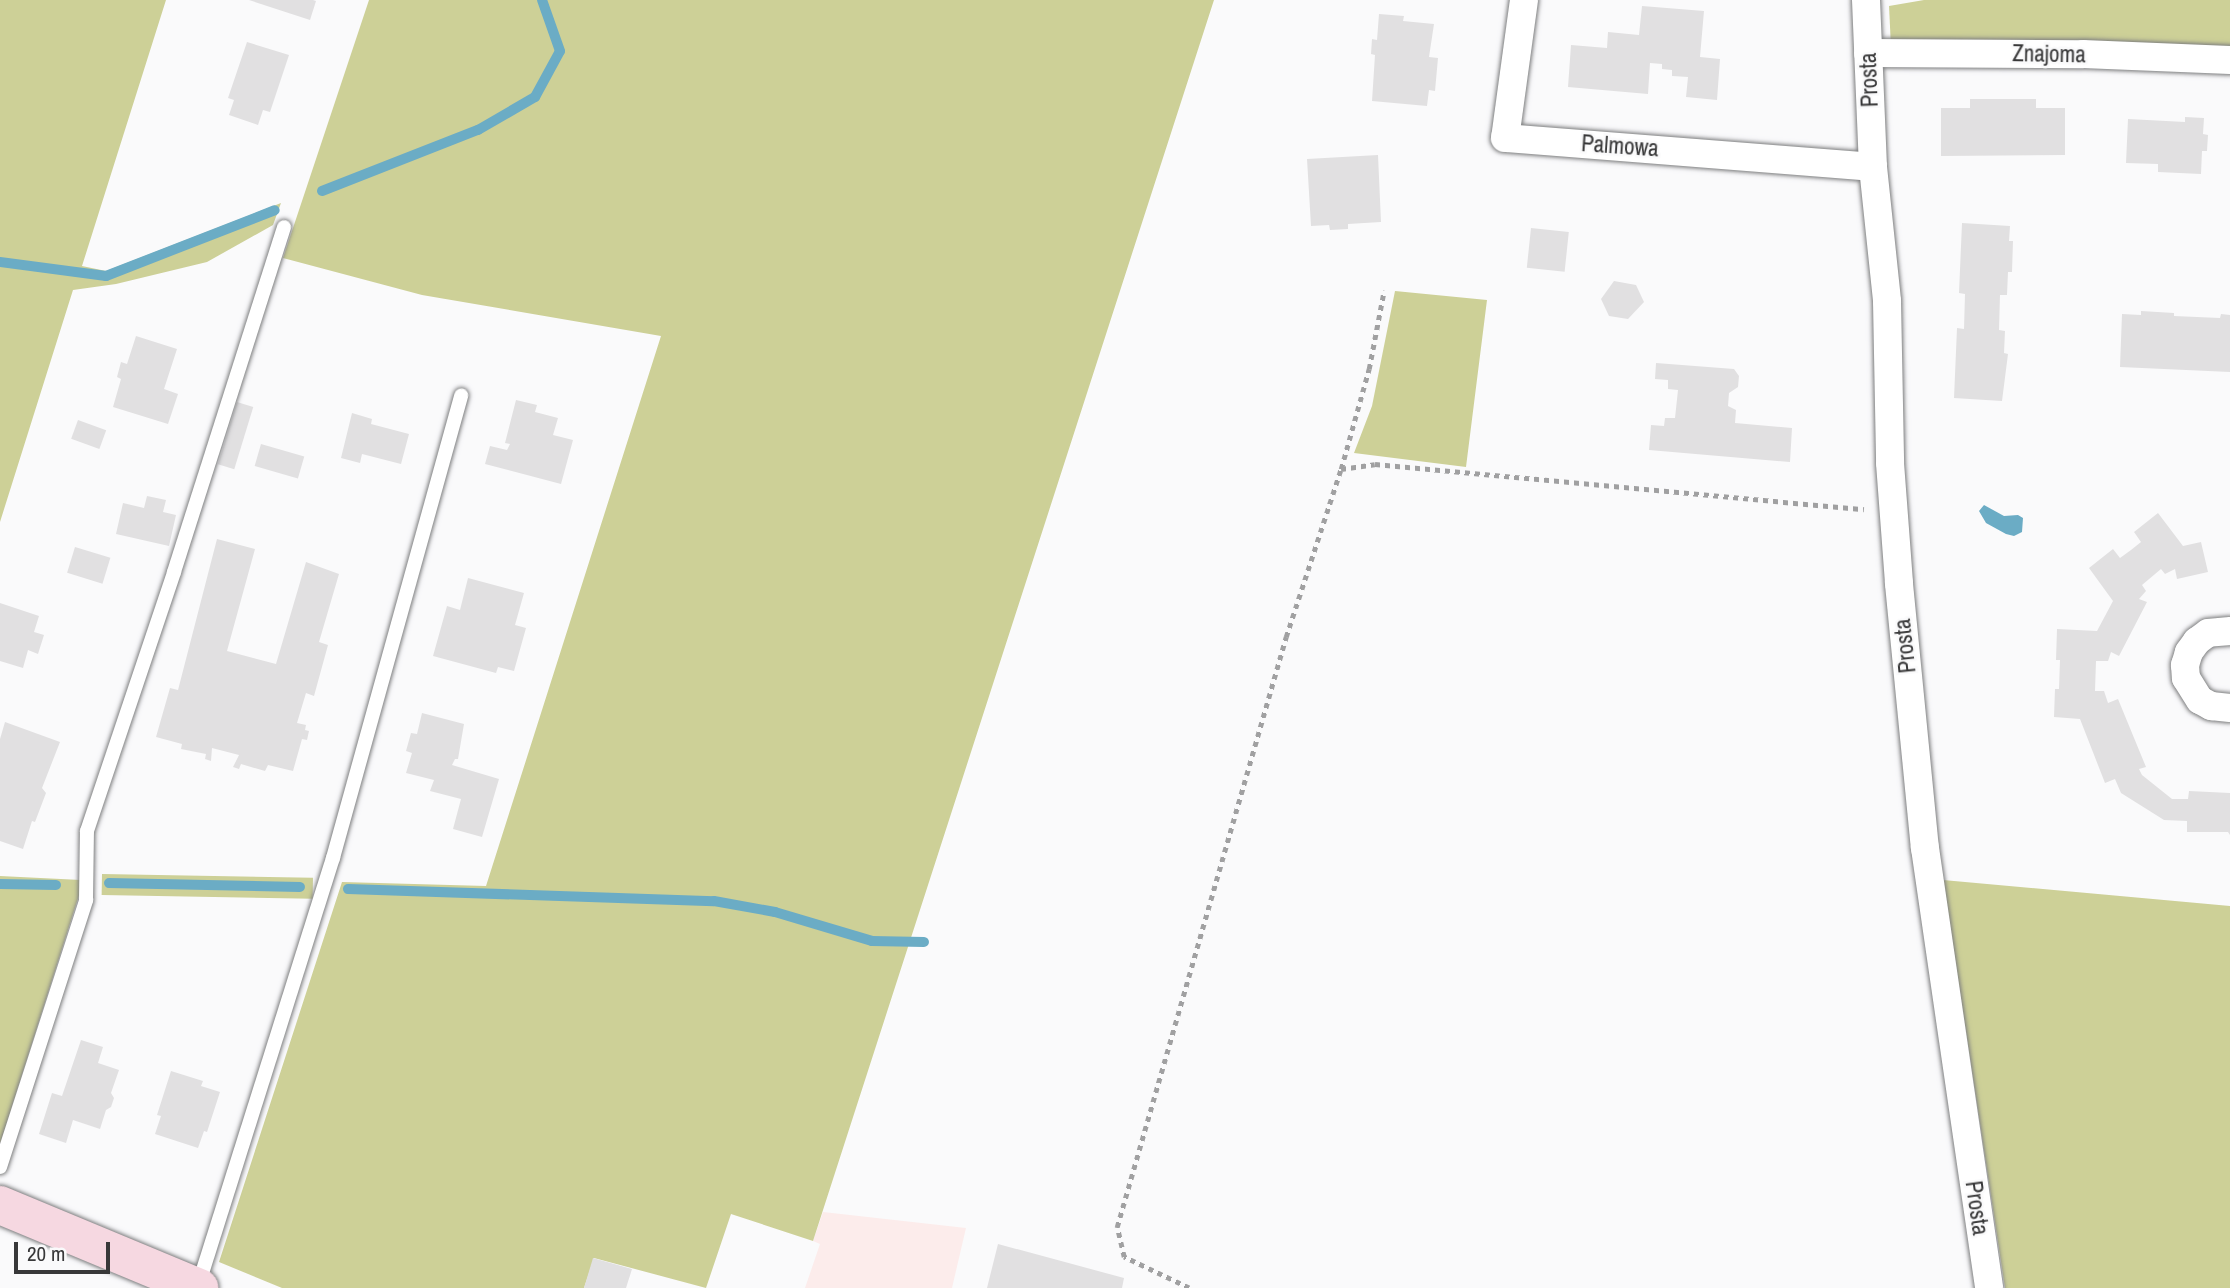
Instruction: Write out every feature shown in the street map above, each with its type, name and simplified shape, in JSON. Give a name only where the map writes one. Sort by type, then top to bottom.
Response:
[{"type":"street","name":"Palmowa","points":[[1524,0],[1505,138],[1873,167]]},
{"type":"street","name":"Prosta","points":[[1866,0],[1873,167],[1887,301],[1893,506],[1927,861],[1989,1288]]},
{"type":"street","name":"Znajoma","points":[[1868,53],[2083,54],[2230,60]]},
{"type":"street","points":[[2230,625],[2230,631],[2208,633],[2197,641],[2189,652],[2185,665],[2186,678],[2200,700],[2211,706],[2230,708]]},
{"type":"street","points":[[0,1205],[198,1288]]},
{"type":"lane","points":[[0,1167],[86,900],[87,831],[170,584],[284,227]]},
{"type":"lane","points":[[198,1288],[333,858],[461,395]]},
{"type":"path","points":[[1189,1288],[1124,1256],[1117,1227],[1286,638],[1341,469],[1369,369],[1384,290]]},
{"type":"path","points":[[1341,469],[1375,464],[1814,506],[1860,509],[1893,506]]},
{"type":"shaded area","points":[[823,1212],[966,1228],[952,1288],[805,1288],[820,1244],[813,1241]]},
{"type":"green space","points":[[0,0],[166,0],[82,266],[106,271],[281,203],[273,225],[207,262],[116,284],[73,290],[0,522]]},
{"type":"green space","points":[[369,0],[1214,0],[813,1241],[731,1214],[706,1288],[594,1258],[584,1288],[282,1288],[219,1262],[342,882],[486,886],[661,336],[422,295],[283,258]]},
{"type":"green space","points":[[1924,0],[2230,0],[2230,49],[1891,47],[1889,6]]},
{"type":"green space","points":[[1395,291],[1487,300],[1466,467],[1354,453],[1372,406]]},
{"type":"green space","points":[[102,874],[313,878],[313,899],[102,895]]},
{"type":"green space","points":[[0,876],[81,880],[80,892],[0,1144]]},
{"type":"green space","points":[[1943,880],[2230,906],[2230,1288],[2005,1288]]},
{"type":"water","points":[[1984,505],[2004,516],[2018,515],[2023,518],[2022,532],[2014,536],[2006,534],[1986,523],[1979,511]]},
{"type":"building","points":[[249,0],[313,0],[316,1],[310,20]]},
{"type":"building","points":[[1642,6],[1704,11],[1700,57],[1720,59],[1717,100],[1686,97],[1688,77],[1672,76],[1672,70],[1662,69],[1662,64],[1650,63],[1648,94],[1568,87],[1571,45],[1607,48],[1608,32],[1639,35]]},
{"type":"building","points":[[1379,14],[1404,16],[1403,21],[1434,24],[1429,57],[1438,58],[1435,91],[1429,90],[1427,106],[1372,101],[1375,55],[1371,54],[1372,39],[1377,40]]},
{"type":"building","points":[[247,42],[289,55],[270,112],[263,110],[258,125],[229,115],[234,100],[228,98]]},
{"type":"building","points":[[1970,99],[2036,99],[2036,108],[2065,108],[2065,155],[1941,156],[1941,108],[1970,108]]},
{"type":"building","points":[[2185,117],[2204,118],[2203,134],[2208,135],[2207,151],[2202,151],[2201,174],[2158,172],[2158,164],[2126,163],[2128,119],[2185,122]]},
{"type":"building","points":[[1378,155],[1381,222],[1348,224],[1348,229],[1330,230],[1329,225],[1311,226],[1307,159]]},
{"type":"building","points":[[1962,223],[2010,226],[2009,241],[2013,241],[2012,272],[2008,272],[2007,295],[2000,295],[1999,330],[2005,331],[2004,353],[2008,354],[2002,401],[1954,398],[1957,328],[1964,329],[1965,294],[1959,293]]},
{"type":"building","points":[[1531,228],[1569,232],[1565,272],[1527,268]]},
{"type":"building","points":[[1614,281],[1636,285],[1644,302],[1628,319],[1609,316],[1601,299]]},
{"type":"building","points":[[2141,311],[2174,313],[2174,316],[2220,318],[2221,314],[2230,315],[2230,372],[2120,367],[2122,314],[2141,315]]},
{"type":"building","points":[[136,336],[177,349],[164,389],[178,394],[168,424],[113,407],[121,379],[117,377],[121,362],[127,364]]},
{"type":"building","points":[[1656,363],[1734,369],[1739,376],[1738,387],[1729,393],[1728,406],[1736,410],[1735,423],[1792,428],[1790,462],[1649,450],[1651,425],[1664,426],[1665,418],[1675,418],[1678,390],[1668,389],[1668,380],[1655,379]]},
{"type":"building","points":[[516,400],[537,405],[535,412],[558,418],[553,435],[573,440],[561,484],[485,464],[490,446],[507,450],[510,444],[505,443]]},
{"type":"building","points":[[237,402],[253,407],[234,469],[218,464]]},
{"type":"building","points":[[352,413],[372,419],[371,424],[409,434],[401,464],[362,454],[360,463],[341,458]]},
{"type":"building","points":[[78,420],[106,430],[99,449],[71,439]]},
{"type":"building","points":[[261,444],[304,456],[298,479],[255,466]]},
{"type":"building","points":[[147,496],[166,500],[163,512],[176,515],[169,546],[116,534],[123,503],[144,508]]},
{"type":"building","points":[[2158,513],[2183,546],[2201,542],[2208,572],[2177,579],[2175,569],[2165,574],[2161,569],[2142,585],[2146,591],[2139,599],[2147,602],[2119,656],[2111,652],[2108,661],[2096,661],[2095,691],[2104,691],[2108,703],[2118,699],[2146,767],[2139,769],[2142,775],[2172,799],[2188,799],[2189,791],[2230,793],[2230,835],[2228,832],[2187,832],[2187,821],[2164,820],[2121,793],[2115,779],[2105,783],[2080,719],[2054,717],[2060,660],[2056,660],[2057,629],[2097,631],[2113,601],[2089,568],[2113,549],[2120,558],[2131,550],[2141,542],[2134,532]]},
{"type":"building","points":[[217,539],[255,549],[227,651],[276,664],[306,562],[339,574],[319,642],[328,645],[314,696],[306,693],[297,723],[306,725],[305,730],[309,731],[307,740],[302,739],[293,771],[268,765],[265,771],[241,764],[239,769],[233,767],[239,755],[212,748],[211,761],[205,759],[206,754],[181,749],[182,744],[156,737],[170,688],[178,690]]},
{"type":"building","points":[[75,547],[110,558],[102,584],[67,573]]},
{"type":"building","points":[[468,578],[524,593],[515,625],[526,628],[514,671],[498,667],[496,673],[433,656],[447,606],[460,610]]},
{"type":"building","points":[[0,603],[39,616],[34,632],[44,635],[38,654],[28,650],[23,668],[0,661]]},
{"type":"building","points":[[422,713],[464,724],[458,759],[455,759],[452,765],[499,779],[482,837],[453,829],[461,799],[430,791],[434,780],[406,773],[412,753],[406,751],[411,733],[417,734]]},
{"type":"building","points":[[5,722],[60,742],[42,788],[46,793],[35,822],[32,821],[23,849],[0,841],[0,739]]},
{"type":"building","points":[[81,1040],[103,1047],[98,1063],[119,1070],[111,1093],[114,1098],[111,1107],[106,1110],[100,1129],[73,1120],[66,1143],[39,1134],[52,1093],[62,1096]]},
{"type":"building","points":[[171,1071],[203,1081],[201,1086],[220,1092],[207,1132],[204,1131],[198,1148],[155,1134],[161,1116],[157,1115]]},
{"type":"building","points":[[998,1244],[1124,1278],[1122,1288],[987,1288]]},
{"type":"building","points":[[593,1258],[632,1269],[626,1288],[584,1288]]},
{"type":"waterway","points":[[322,191],[478,130],[535,97],[560,51],[542,0]]},
{"type":"waterway","points":[[0,262],[106,276],[275,210]]},
{"type":"waterway","points":[[109,883],[300,887]]},
{"type":"waterway","points":[[0,884],[56,885]]},
{"type":"waterway","points":[[348,889],[714,901],[775,912],[872,941],[924,942]]}]
